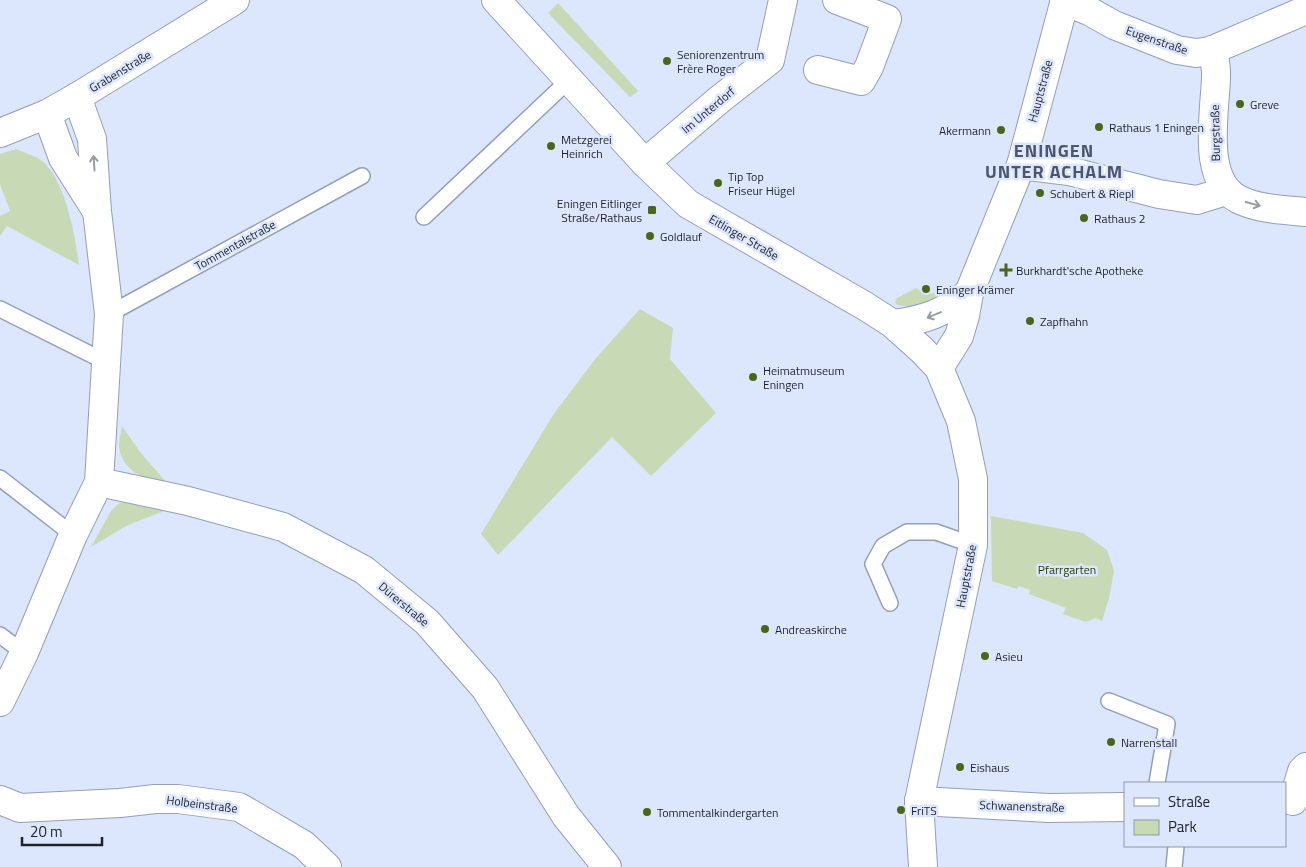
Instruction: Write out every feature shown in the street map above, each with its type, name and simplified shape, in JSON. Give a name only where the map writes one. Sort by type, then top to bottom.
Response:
[{"type":"street","name":"Grabenstraße","points":[[0,133],[47,114],[235,0]]},
{"type":"street","name":"Eitlinger Straße","points":[[496,0],[645,163],[688,204],[893,324],[939,368]]},
{"type":"street","name":"Im Unterdorf","points":[[645,163],[720,99],[770,60],[783,0]]},
{"type":"street","points":[[818,70],[861,81],[869,67],[887,19],[837,0]]},
{"type":"street","name":"Eugenstraße","points":[[1065,1],[1089,11],[1114,25],[1177,50],[1196,53],[1212,50],[1306,10]]},
{"type":"street","name":"Hauptstraße","points":[[923,867],[919,801],[973,544],[973,479],[961,421],[939,368],[959,336],[969,293],[1020,165],[1065,1]]},
{"type":"street","name":"Burgstraße","points":[[1212,50],[1217,66],[1213,134],[1215,164],[1218,176],[1226,191]]},
{"type":"street","points":[[0,702],[24,653],[73,535],[99,482],[108,314],[97,211],[92,139],[76,97]]},
{"type":"street","points":[[47,114],[63,158],[97,211]]},
{"type":"street","points":[[1020,165],[1069,171],[1159,194],[1197,200],[1226,191],[1236,199],[1247,203],[1306,212]]},
{"type":"street","points":[[893,324],[912,322],[932,316],[950,307],[969,293]]},
{"type":"street","name":"Dürerstraße","points":[[99,482],[194,502],[284,527],[364,570],[428,622],[485,688],[566,816],[607,867]]},
{"type":"street","points":[[1295,802],[1302,771],[1306,767]]},
{"type":"street","name":"Holbeinstraße","points":[[0,800],[20,808],[120,803],[156,799],[178,799],[239,807],[304,845],[327,867]]},
{"type":"street","name":"Schwanenstraße","points":[[919,801],[1049,808],[1124,808]]},
{"type":"lane","points":[[424,217],[569,80]]},
{"type":"lane","name":"Tommentalstraße","points":[[108,314],[362,176]]},
{"type":"lane","points":[[0,309],[106,362]]},
{"type":"lane","points":[[0,478],[73,535]]},
{"type":"lane","points":[[890,603],[873,564],[883,546],[907,532],[936,532],[973,544]]},
{"type":"lane","points":[[0,636],[24,653]]},
{"type":"lane","points":[[1108,701],[1167,724],[1157,782]]},
{"type":"lane","points":[[1174,867],[1176,847]]},
{"type":"green space","points":[[558,3],[638,91],[630,97],[548,13]]},
{"type":"green space","points":[[16,149],[38,158],[47,166],[55,178],[67,207],[75,238],[79,265],[7,226],[0,236],[0,216],[10,211],[0,184],[0,154]]},
{"type":"green space","points":[[916,288],[925,294],[938,293],[942,298],[911,307],[897,305],[895,302],[897,298]]},
{"type":"green space","points":[[640,309],[673,328],[670,359],[716,413],[651,476],[612,437],[498,555],[481,534],[553,415],[596,358]]},
{"type":"green space","points":[[122,426],[140,452],[166,482],[142,476],[129,468],[121,455],[119,446]]},
{"type":"green space","points":[[130,500],[169,509],[126,526],[91,547],[111,511],[118,504]]},
{"type":"green space","name":"Pfarrgarten","points":[[991,516],[1083,533],[1107,550],[1114,571],[1102,621],[1096,618],[1086,622],[1063,614],[1066,608],[1029,594],[1030,590],[1019,586],[1017,589],[992,581]]},
{"type":"place","name":"Seniorenzentrum Frère Roger","points":[[667,61]]},
{"type":"place","name":"Greve","points":[[1240,104]]},
{"type":"place","name":"Rathaus 1 Eningen","points":[[1099,127]]},
{"type":"place","name":"Akermann","points":[[1001,130]]},
{"type":"place","name":"Metzgerei Heinrich","points":[[551,146]]},
{"type":"place","name":"Tip Top Friseur Hügel","points":[[718,183]]},
{"type":"place","name":"Schubert & Riepl","points":[[1040,193]]},
{"type":"place","name":"Eningen Eitlinger Straße/Rathaus","points":[[652,210]]},
{"type":"place","name":"Rathaus 2","points":[[1084,218]]},
{"type":"place","name":"Goldlauf","points":[[650,236]]},
{"type":"place","name":"Burkhardt'sche Apotheke","points":[[1006,270]]},
{"type":"place","name":"Eninger Krämer","points":[[926,289]]},
{"type":"place","name":"Zapfhahn","points":[[1030,321]]},
{"type":"place","name":"Heimatmuseum Eningen","points":[[753,377]]},
{"type":"place","name":"Andreaskirche","points":[[765,629]]},
{"type":"place","name":"Asieu","points":[[985,656]]},
{"type":"place","name":"Narrenstall","points":[[1111,742]]},
{"type":"place","name":"Eishaus","points":[[960,767]]},
{"type":"place","name":"FriTS","points":[[901,810]]},
{"type":"place","name":"Tommentalkindergarten","points":[[647,812]]},
{"type":"district","name":"ENINGEN UNTER ACHALM","points":[[1054,160]]}]
